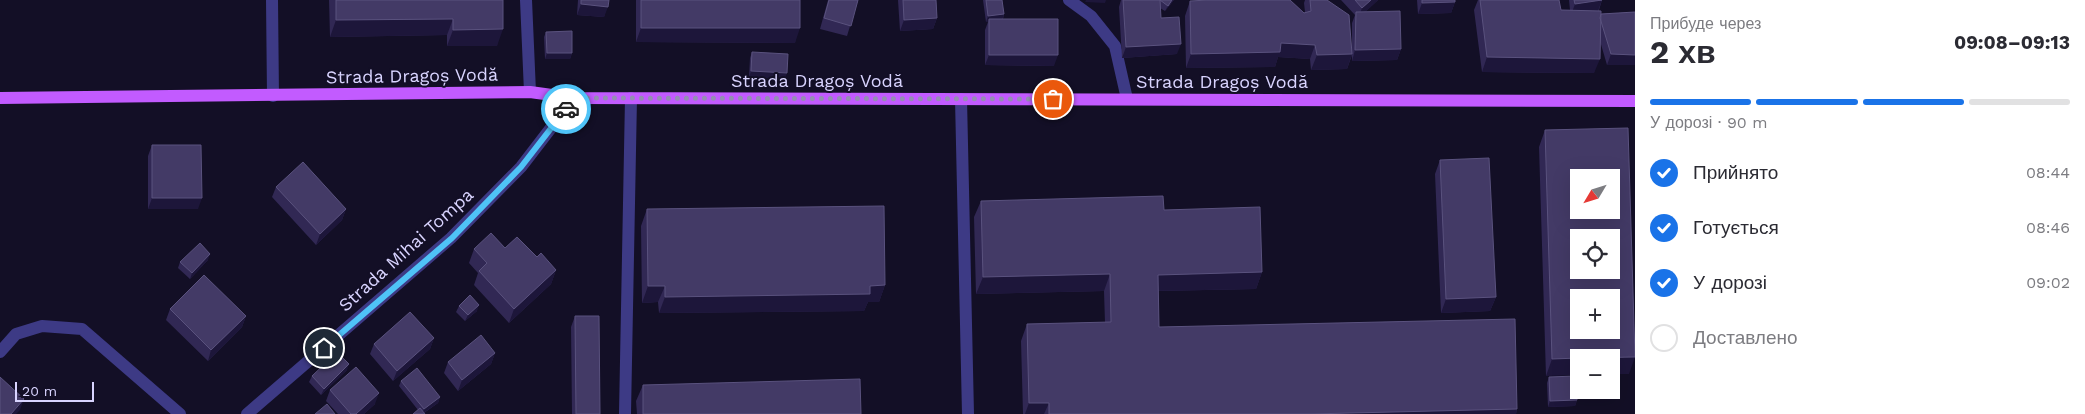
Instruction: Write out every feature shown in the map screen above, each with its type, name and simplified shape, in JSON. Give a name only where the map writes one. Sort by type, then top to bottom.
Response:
[{"type":"main road","name":"Strada Dragoș Vodă","points":[[0,98],[530,92],[574,98],[1635,101]]},
{"type":"street","points":[[272,0],[273,96]]},
{"type":"street","points":[[526,0],[530,92]]},
{"type":"street","points":[[1069,0],[1091,16],[1115,46],[1127,99]]},
{"type":"street","name":"Strada Mihai Tompa","points":[[247,414],[452,238],[521,167],[574,98]]},
{"type":"street","points":[[625,414],[631,98]]},
{"type":"street","points":[[961,99],[968,414]]},
{"type":"street","points":[[0,352],[16,334],[42,326],[82,329],[180,414]]},
{"type":"building","points":[[336,0],[503,0],[503,29],[453,30],[453,19],[336,20]]},
{"type":"building","points":[[581,0],[609,0],[608,7],[581,4]]},
{"type":"building","points":[[641,0],[800,0],[800,28],[641,28]]},
{"type":"building","points":[[829,0],[858,0],[851,26],[824,18]]},
{"type":"building","points":[[903,0],[936,0],[937,18],[904,20]]},
{"type":"building","points":[[986,0],[1002,0],[1004,14],[988,16]]},
{"type":"building","points":[[1123,0],[1160,0],[1161,18],[1179,17],[1181,44],[1126,47]]},
{"type":"building","points":[[1160,0],[1172,0],[1168,6]]},
{"type":"building","points":[[1290,0],[1304,13],[1311,11],[1310,0],[1327,0],[1349,15],[1352,54],[1317,55],[1315,45],[1281,43],[1280,52],[1191,54],[1190,1]]},
{"type":"building","points":[[1355,0],[1371,0],[1362,8]]},
{"type":"building","points":[[1422,0],[1455,0],[1455,2],[1422,3]]},
{"type":"building","points":[[1480,0],[1559,0],[1561,10],[1601,11],[1600,59],[1487,57]]},
{"type":"building","points":[[1574,0],[1602,0],[1575,4]]},
{"type":"building","points":[[1400,11],[1401,49],[1355,50],[1356,12]]},
{"type":"building","points":[[1635,12],[1635,55],[1611,54],[1600,18],[1601,14]]},
{"type":"building","points":[[989,19],[1058,19],[1058,55],[989,55]]},
{"type":"building","points":[[572,31],[572,53],[547,53],[546,32]]},
{"type":"building","points":[[752,52],[788,54],[787,73],[751,71]]},
{"type":"building","points":[[1628,128],[1635,357],[1620,357],[1620,349],[1570,349],[1570,359],[1552,359],[1545,130]]},
{"type":"building","points":[[152,145],[201,145],[202,198],[152,198]]},
{"type":"building","points":[[1489,158],[1496,297],[1446,299],[1440,160]]},
{"type":"building","points":[[303,162],[346,209],[320,234],[276,187]]},
{"type":"building","points":[[1163,196],[1164,210],[1260,207],[1262,272],[1158,275],[1159,327],[1515,319],[1517,409],[1310,414],[1049,414],[1049,403],[1029,403],[1027,324],[1111,322],[1110,274],[983,277],[981,201]]},
{"type":"building","points":[[884,206],[885,285],[870,286],[870,294],[665,297],[665,286],[648,286],[647,209]]},
{"type":"building","points":[[491,233],[505,248],[517,237],[537,257],[541,253],[556,270],[514,309],[479,271],[487,263],[474,249]]},
{"type":"building","points":[[200,243],[210,254],[192,273],[180,262]]},
{"type":"building","points":[[204,275],[246,316],[211,350],[170,309]]},
{"type":"building","points":[[470,295],[479,305],[468,315],[459,306]]},
{"type":"building","points":[[410,312],[434,338],[397,371],[374,344]]},
{"type":"building","points":[[575,316],[599,316],[600,414],[576,414]]},
{"type":"building","points":[[481,335],[495,353],[462,380],[448,362]]},
{"type":"building","points":[[337,352],[349,364],[324,389],[312,376]]},
{"type":"building","points":[[356,367],[379,393],[356,414],[351,414],[330,390]]},
{"type":"building","points":[[417,368],[440,397],[424,409],[401,381]]},
{"type":"building","points":[[1570,376],[1570,399],[1577,400],[1550,401],[1549,377]]},
{"type":"building","points":[[0,377],[24,399],[11,414],[0,414]]},
{"type":"building","points":[[860,379],[861,414],[643,414],[643,385]]},
{"type":"building","points":[[327,404],[335,414],[315,414]]},
{"type":"building","points":[[420,408],[425,414],[413,414]]},
{"type":"way so far","points":[[566,109],[574,98],[1053,99]]},
{"type":"route","points":[[324,348],[452,238],[521,167],[566,109]]}]
